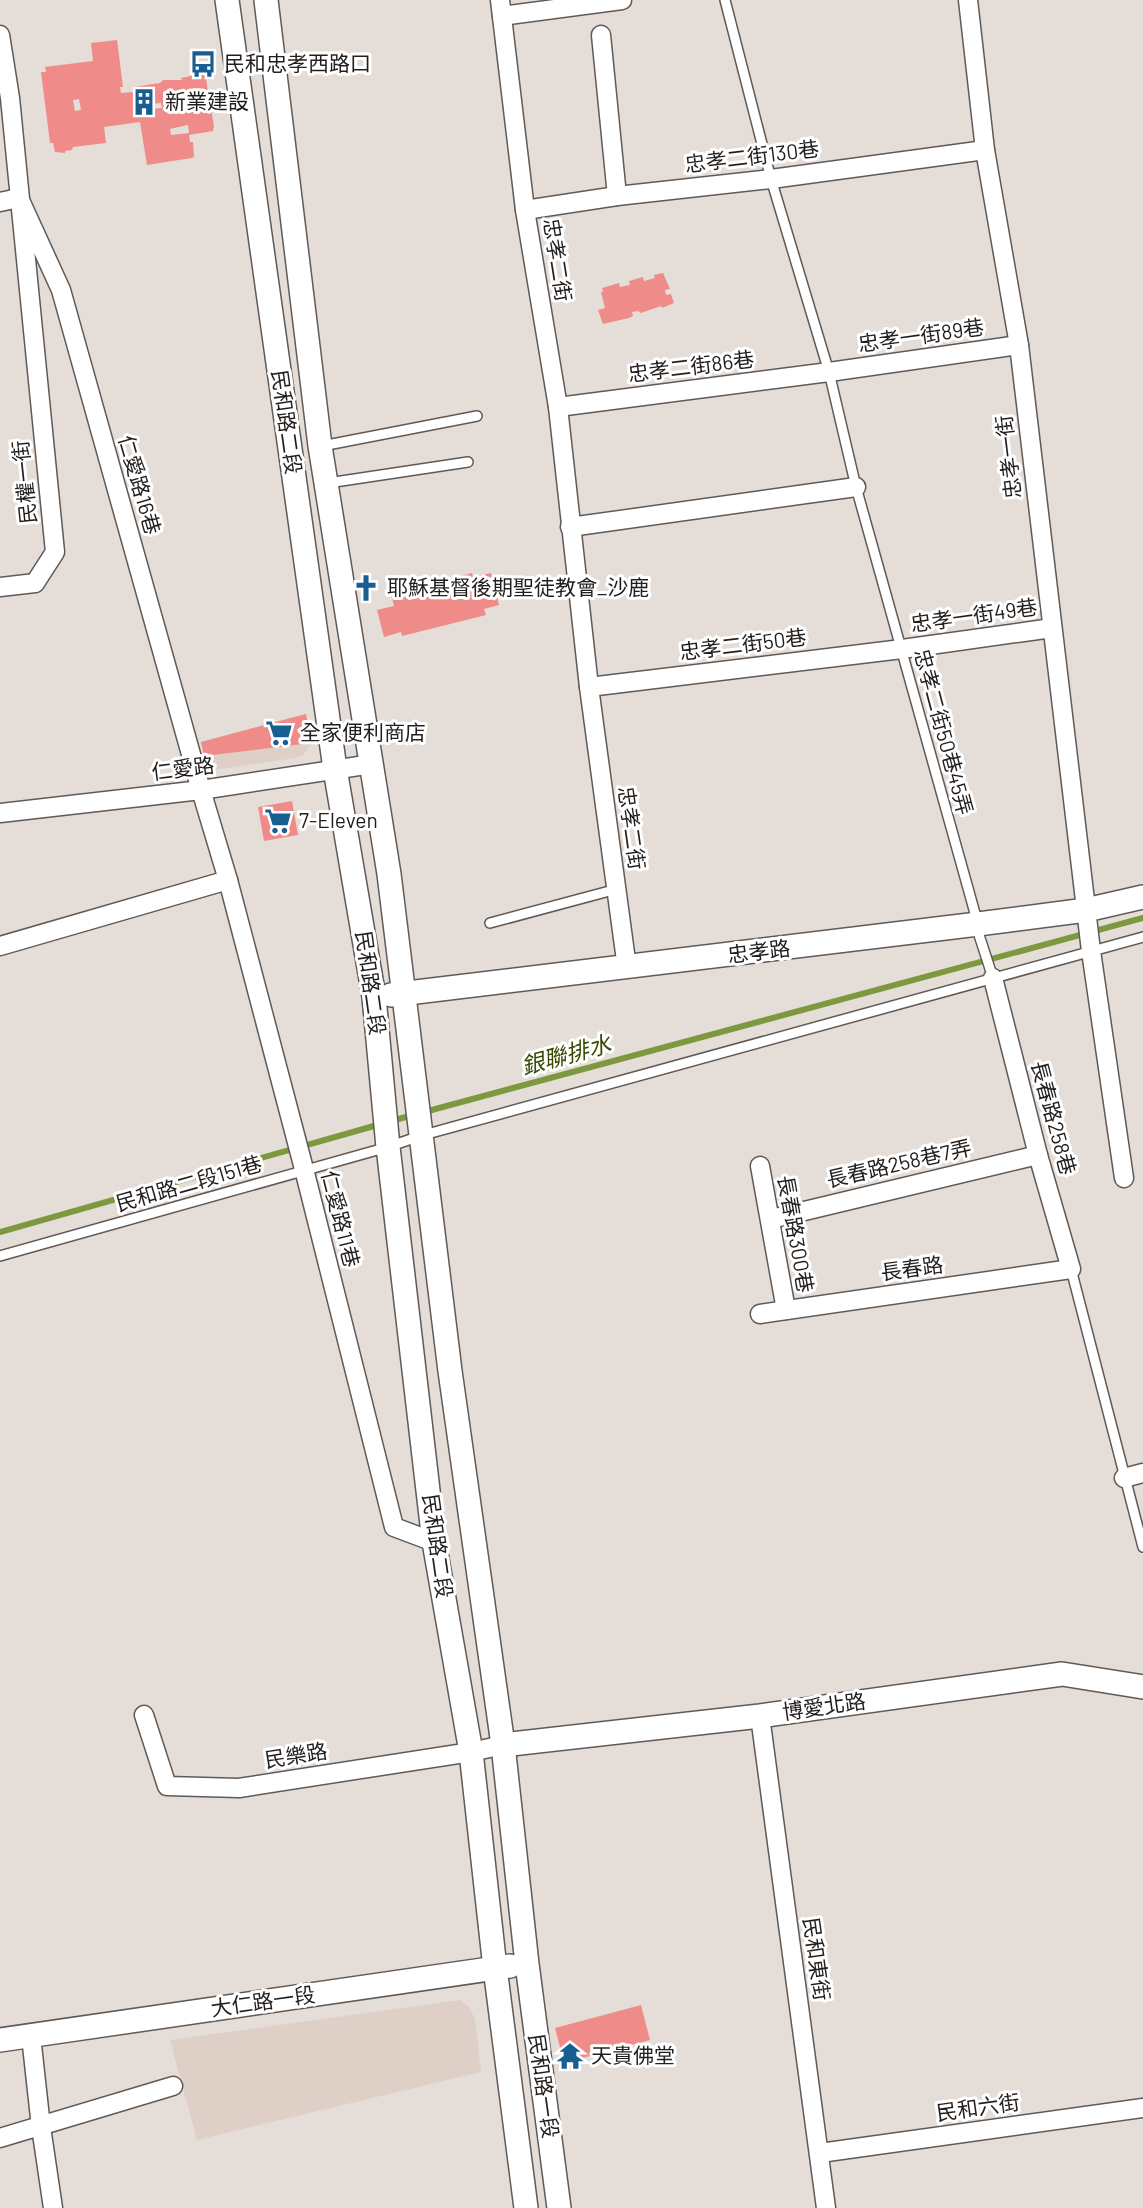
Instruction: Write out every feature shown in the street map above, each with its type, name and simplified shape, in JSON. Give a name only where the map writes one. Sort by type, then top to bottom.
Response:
[{"type":"street","name":"民和路二段","points":[[227,0],[335,769],[374,998],[388,1147],[434,1542],[471,1752],[495,1968]]},
{"type":"street","name":"民和路二段","points":[[266,0],[320,446],[389,874],[450,1371],[503,1745],[527,1964]]},
{"type":"street","points":[[501,8],[622,0]]},
{"type":"street","name":"忠孝一街","points":[[968,0],[985,150],[1019,345],[1091,951],[1124,1178]]},
{"type":"street","name":"忠孝二街","points":[[501,8],[525,210],[558,407],[589,687],[626,968]]},
{"type":"street","name":"民權一街","points":[[0,35],[55,552],[35,583],[0,587]]},
{"type":"street","points":[[601,35],[617,196]]},
{"type":"street","name":"忠孝二街130巷","points":[[525,210],[985,150]]},
{"type":"street","points":[[0,202],[19,198]]},
{"type":"street","name":"仁愛路16巷","points":[[19,198],[61,290],[201,790]]},
{"type":"street","name":"忠孝一街89巷","points":[[829,372],[1019,345]]},
{"type":"street","name":"忠孝二街86巷","points":[[558,407],[829,372]]},
{"type":"street","points":[[570,527],[856,487]]},
{"type":"street","name":"忠孝一街49巷","points":[[902,649],[1052,628]]},
{"type":"street","name":"忠孝二街50巷","points":[[589,687],[902,649]]},
{"type":"street","name":"仁愛路","points":[[0,813],[201,790],[372,764]]},
{"type":"street","name":"仁愛路11巷","points":[[201,790],[228,880],[304,1169],[394,1527],[434,1542]]},
{"type":"street","points":[[0,946],[228,880]]},
{"type":"street","name":"忠孝路","points":[[374,998],[978,925],[1086,910],[1143,897]]},
{"type":"street","name":"長春路258巷","points":[[993,978],[1038,1155],[1071,1269]]},
{"type":"street","name":"長春路258巷7弄","points":[[771,1219],[1038,1155]]},
{"type":"street","name":"長春路300巷","points":[[760,1166],[786,1310]]},
{"type":"street","name":"長春路","points":[[760,1314],[1071,1269]]},
{"type":"street","points":[[415,1373],[450,1371]]},
{"type":"street","points":[[1124,1478],[1143,1473]]},
{"type":"street","name":"博愛北路","points":[[503,1745],[760,1716],[1062,1674],[1143,1686]]},
{"type":"street","name":"民樂路","points":[[144,1716],[167,1786],[239,1788],[503,1745]]},
{"type":"street","name":"民和東街","points":[[760,1716],[826,2208]]},
{"type":"street","name":"大仁路一段","points":[[0,2040],[527,1964]]},
{"type":"street","name":"民和路一段","points":[[527,1964],[559,2208]]},
{"type":"street","name":"民和路一段","points":[[495,1968],[526,2208]]},
{"type":"street","points":[[31,2036],[53,2208]]},
{"type":"street","points":[[0,2138],[173,2086]]},
{"type":"street","name":"民和六街","points":[[820,2153],[1143,2108]]},
{"type":"lane","name":"忠孝二街50巷45弄","points":[[725,0],[771,179],[829,372],[856,487],[993,978]]},
{"type":"lane","points":[[320,446],[477,416]]},
{"type":"lane","points":[[327,483],[468,462]]},
{"type":"lane","points":[[490,923],[617,889]]},
{"type":"lane","name":"民和路二段151巷","points":[[0,1256],[420,1136],[1143,937]]},
{"type":"lane","points":[[1071,1269],[1143,1547]]},
{"type":"shaded area","points":[[306,714],[311,745],[303,755],[208,771],[201,742]]},
{"type":"shaded area","points":[[460,2000],[469,2007],[475,2019],[481,2072],[197,2140],[170,2040]]},
{"type":"building","name":"新業建設","points":[[117,40],[123,87],[120,87],[121,93],[133,92],[133,87],[160,83],[163,80],[182,80],[181,78],[205,73],[214,126],[213,131],[189,135],[190,142],[193,142],[194,157],[147,165],[140,122],[104,127],[106,143],[73,147],[65,153],[55,152],[53,143],[50,143],[41,72],[46,72],[45,67],[93,61],[91,43]],"holes":[[[79,99],[81,110],[75,111],[73,100]],[[161,103],[162,108],[150,109],[149,104]],[[188,125],[189,133],[171,135],[170,129]]]},
{"type":"building","points":[[663,273],[670,289],[665,290],[666,295],[671,294],[674,303],[641,313],[632,312],[633,316],[629,318],[603,324],[598,310],[605,308],[602,288],[619,283],[620,287],[630,285],[629,281],[643,277],[644,281]]},
{"type":"building","points":[[472,573],[473,577],[491,573],[499,605],[484,609],[486,615],[402,636],[401,632],[384,637],[377,610],[394,606],[391,594]]},
{"type":"building","name":"全家便利商店","points":[[306,714],[311,743],[204,756],[201,742]]},
{"type":"building","name":"7-Eleven","points":[[292,801],[298,835],[264,841],[258,807]]},
{"type":"building","points":[[641,2005],[650,2040],[564,2063],[555,2028]]},
{"type":"waterway","name":"銀聯排水","points":[[391,1121],[1143,918]]},
{"type":"waterway","name":"銀聯排水","points":[[0,1232],[381,1124]]},
{"type":"place","name":"民和忠孝西路口","points":[[203,64]]},
{"type":"place","name":"新業建設","points":[[144,102]]},
{"type":"place","name":"耶穌基督後期聖徒教會_沙鹿","points":[[366,588]]},
{"type":"place","name":"全家便利商店","points":[[279,733]]},
{"type":"place","name":"7-Eleven","points":[[278,821]]},
{"type":"place","name":"天貴佛堂","points":[[570,2056]]}]
